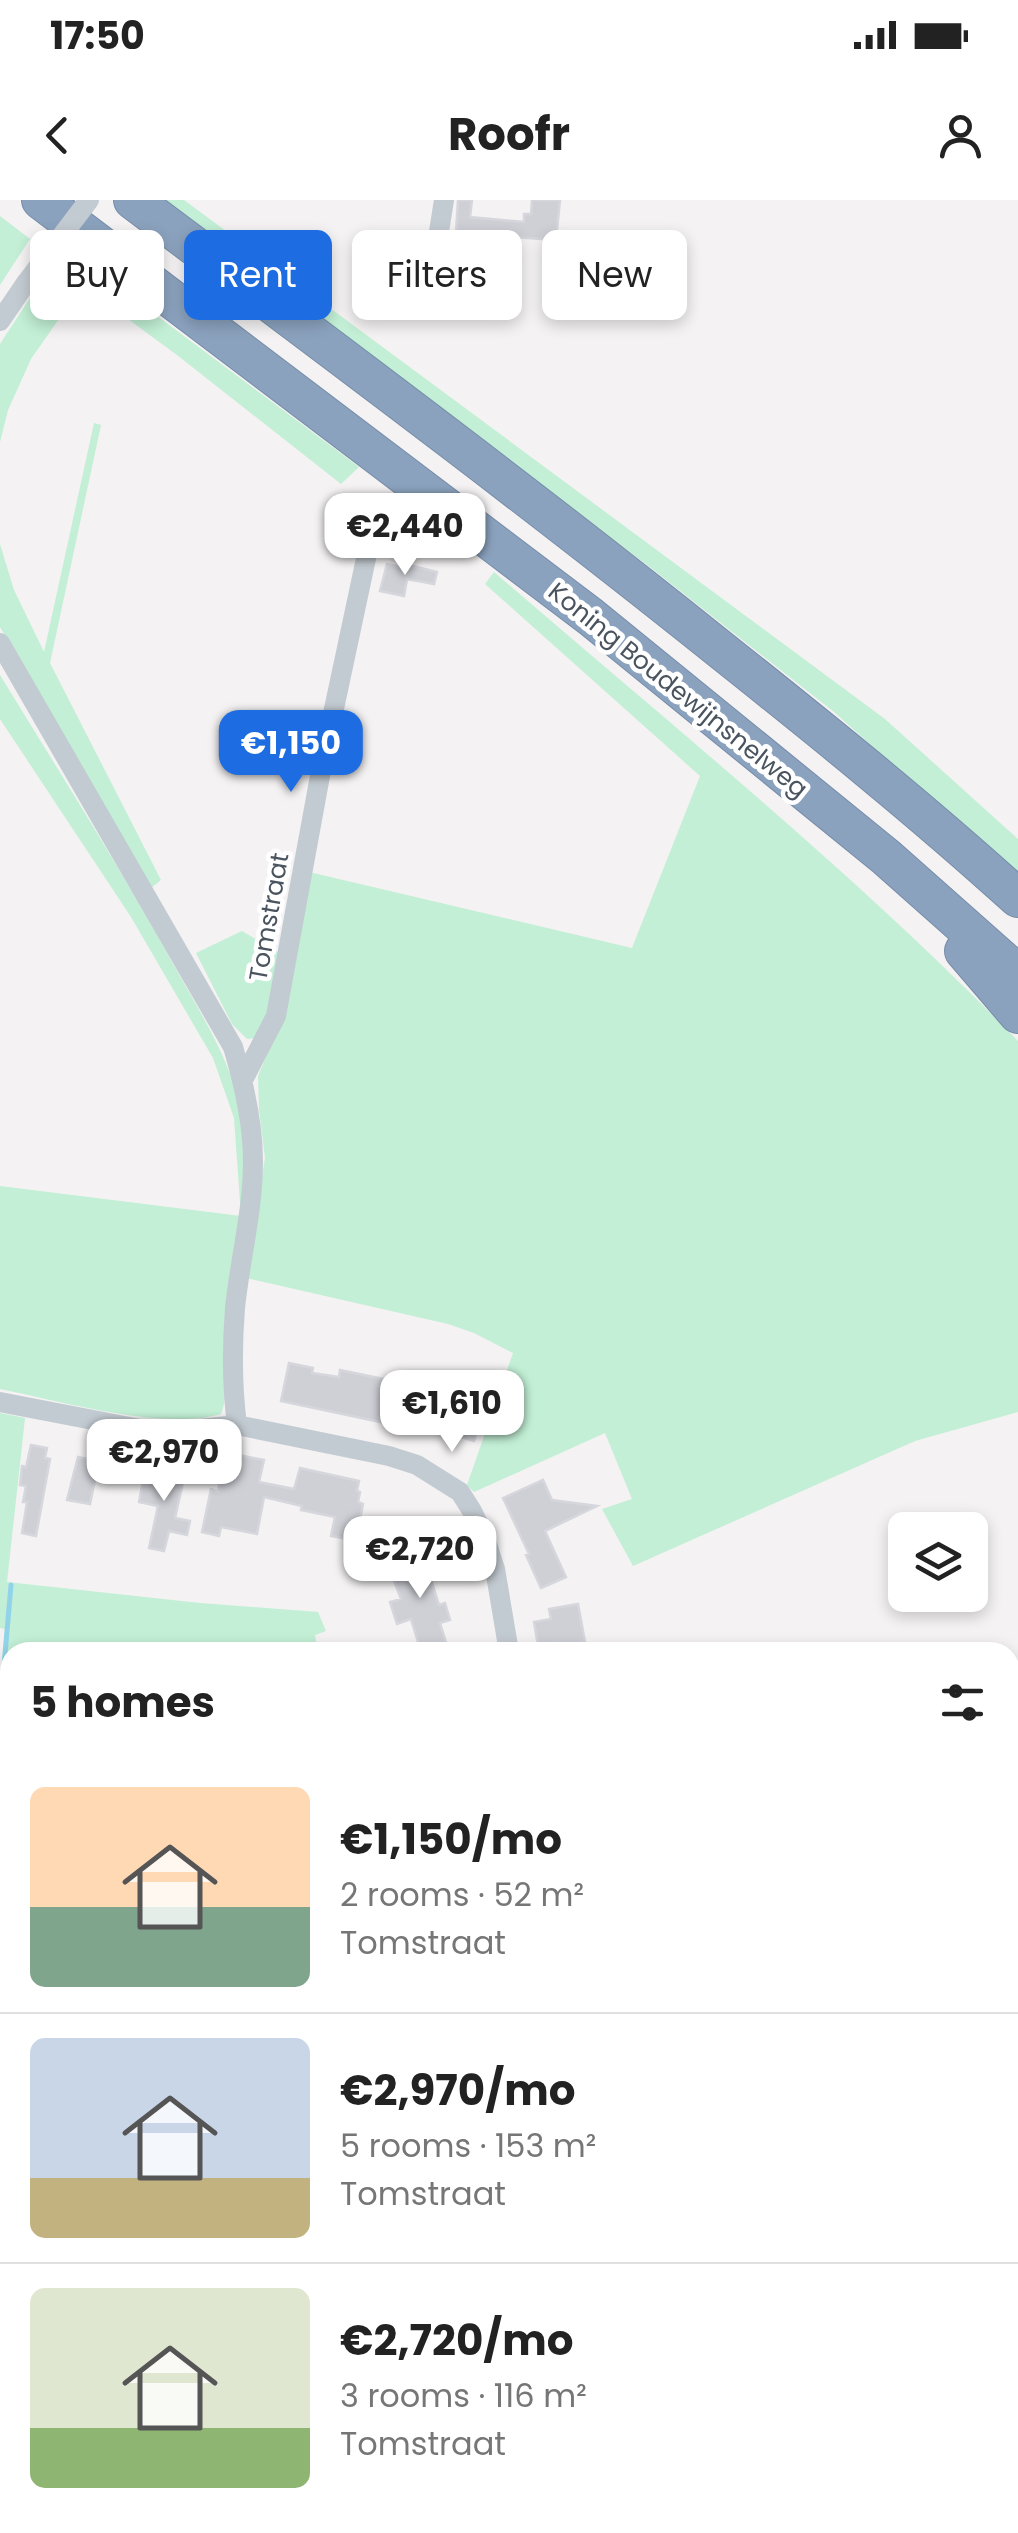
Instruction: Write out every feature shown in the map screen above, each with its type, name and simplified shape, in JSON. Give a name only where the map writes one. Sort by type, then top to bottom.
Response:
[{"type":"highway","name":"Koning Boudewijnsnelweg","points":[[41,200],[590,617],[886,857],[1018,974]]},
{"type":"highway","points":[[134,200],[622,571],[880,779],[1018,898]]},
{"type":"highway","points":[[886,857],[1018,1014]]},
{"type":"street","points":[[0,321],[88,200]]},
{"type":"street","points":[[439,230],[444,200]]},
{"type":"street","name":"Tomstraat","points":[[243,1080],[276,1016],[322,766],[374,520]]},
{"type":"street","points":[[0,643],[233,1046],[243,1080],[253,1164],[236,1308],[237,1425]]},
{"type":"street","points":[[0,1402],[140,1429],[173,1432],[237,1425],[417,1465],[460,1492],[485,1538],[495,1568],[507,1642]]},
{"type":"green space","points":[[164,200],[184,200],[225,230],[204,230]]},
{"type":"green space","points":[[0,216],[30,239],[0,285]]},
{"type":"green space","points":[[30,298],[30,320],[58,320],[31,359],[8,410],[0,442],[0,344]]},
{"type":"green space","points":[[332,310],[885,719],[1018,839],[1018,877],[834,712],[323,320],[332,320]]},
{"type":"green space","points":[[129,320],[163,320],[359,467],[341,484]]},
{"type":"green space","points":[[94,423],[101,425],[50,663],[161,880],[151,888],[0,627],[0,544],[14,590],[44,652]]},
{"type":"green space","points":[[494,572],[827,859],[1018,1041],[1018,1412],[915,1441],[633,1566],[602,1509],[632,1499],[605,1433],[474,1492],[467,1485],[513,1353],[448,1324],[246,1278],[265,1158],[258,1076],[282,1019],[309,872],[632,948],[700,776],[485,584]]},
{"type":"green space","points":[[0,675],[130,889],[219,1048],[243,1118],[246,1161],[241,1211],[234,1118],[213,1058],[131,917],[0,719]]},
{"type":"green space","points":[[242,931],[281,954],[272,1007],[256,1038],[247,1039],[232,1024],[196,953]]},
{"type":"green space","points":[[0,1186],[240,1216],[229,1286],[226,1390],[221,1414],[197,1418],[141,1417],[0,1389]]},
{"type":"green space","points":[[0,1413],[25,1418],[7,1582],[318,1612],[326,1631],[315,1635],[316,1642],[4,1642],[5,1629],[0,1628]]},
{"type":"building","points":[[458,200],[472,200],[470,217],[524,222],[524,214],[531,214],[532,200],[560,200],[557,230],[542,230],[542,239],[522,238],[522,230],[456,230]]},
{"type":"building","points":[[387,564],[437,572],[434,584],[407,579],[404,596],[380,591]]},
{"type":"building","points":[[289,1363],[313,1368],[312,1373],[339,1377],[340,1370],[447,1392],[449,1388],[488,1402],[474,1441],[420,1424],[418,1430],[281,1401]]},
{"type":"building","points":[[31,1445],[47,1448],[45,1458],[50,1459],[36,1536],[22,1533],[27,1502],[23,1502],[26,1486],[20,1485],[22,1466],[26,1467]]},
{"type":"building","points":[[229,1453],[264,1460],[259,1482],[294,1489],[300,1468],[359,1481],[358,1502],[363,1504],[353,1540],[331,1536],[335,1517],[264,1497],[257,1534],[221,1527],[219,1536],[202,1532],[211,1489],[218,1491],[223,1462],[226,1463]]},
{"type":"building","points":[[78,1457],[99,1461],[90,1504],[67,1500]]},
{"type":"building","points":[[149,1466],[182,1472],[175,1518],[190,1521],[187,1535],[169,1531],[164,1551],[149,1548],[158,1506],[139,1502]]},
{"type":"building","points":[[543,1480],[552,1500],[597,1506],[545,1531],[566,1577],[541,1588],[503,1498]]},
{"type":"building","points":[[424,1547],[435,1575],[430,1577],[439,1605],[445,1603],[450,1620],[440,1623],[446,1642],[418,1642],[411,1619],[397,1624],[390,1602],[401,1599],[393,1578],[400,1576],[393,1559]]},
{"type":"building","points":[[578,1604],[585,1642],[537,1642],[534,1622],[551,1619],[549,1609]]},
{"type":"waterway","points":[[6,1642],[11,1585]]}]
